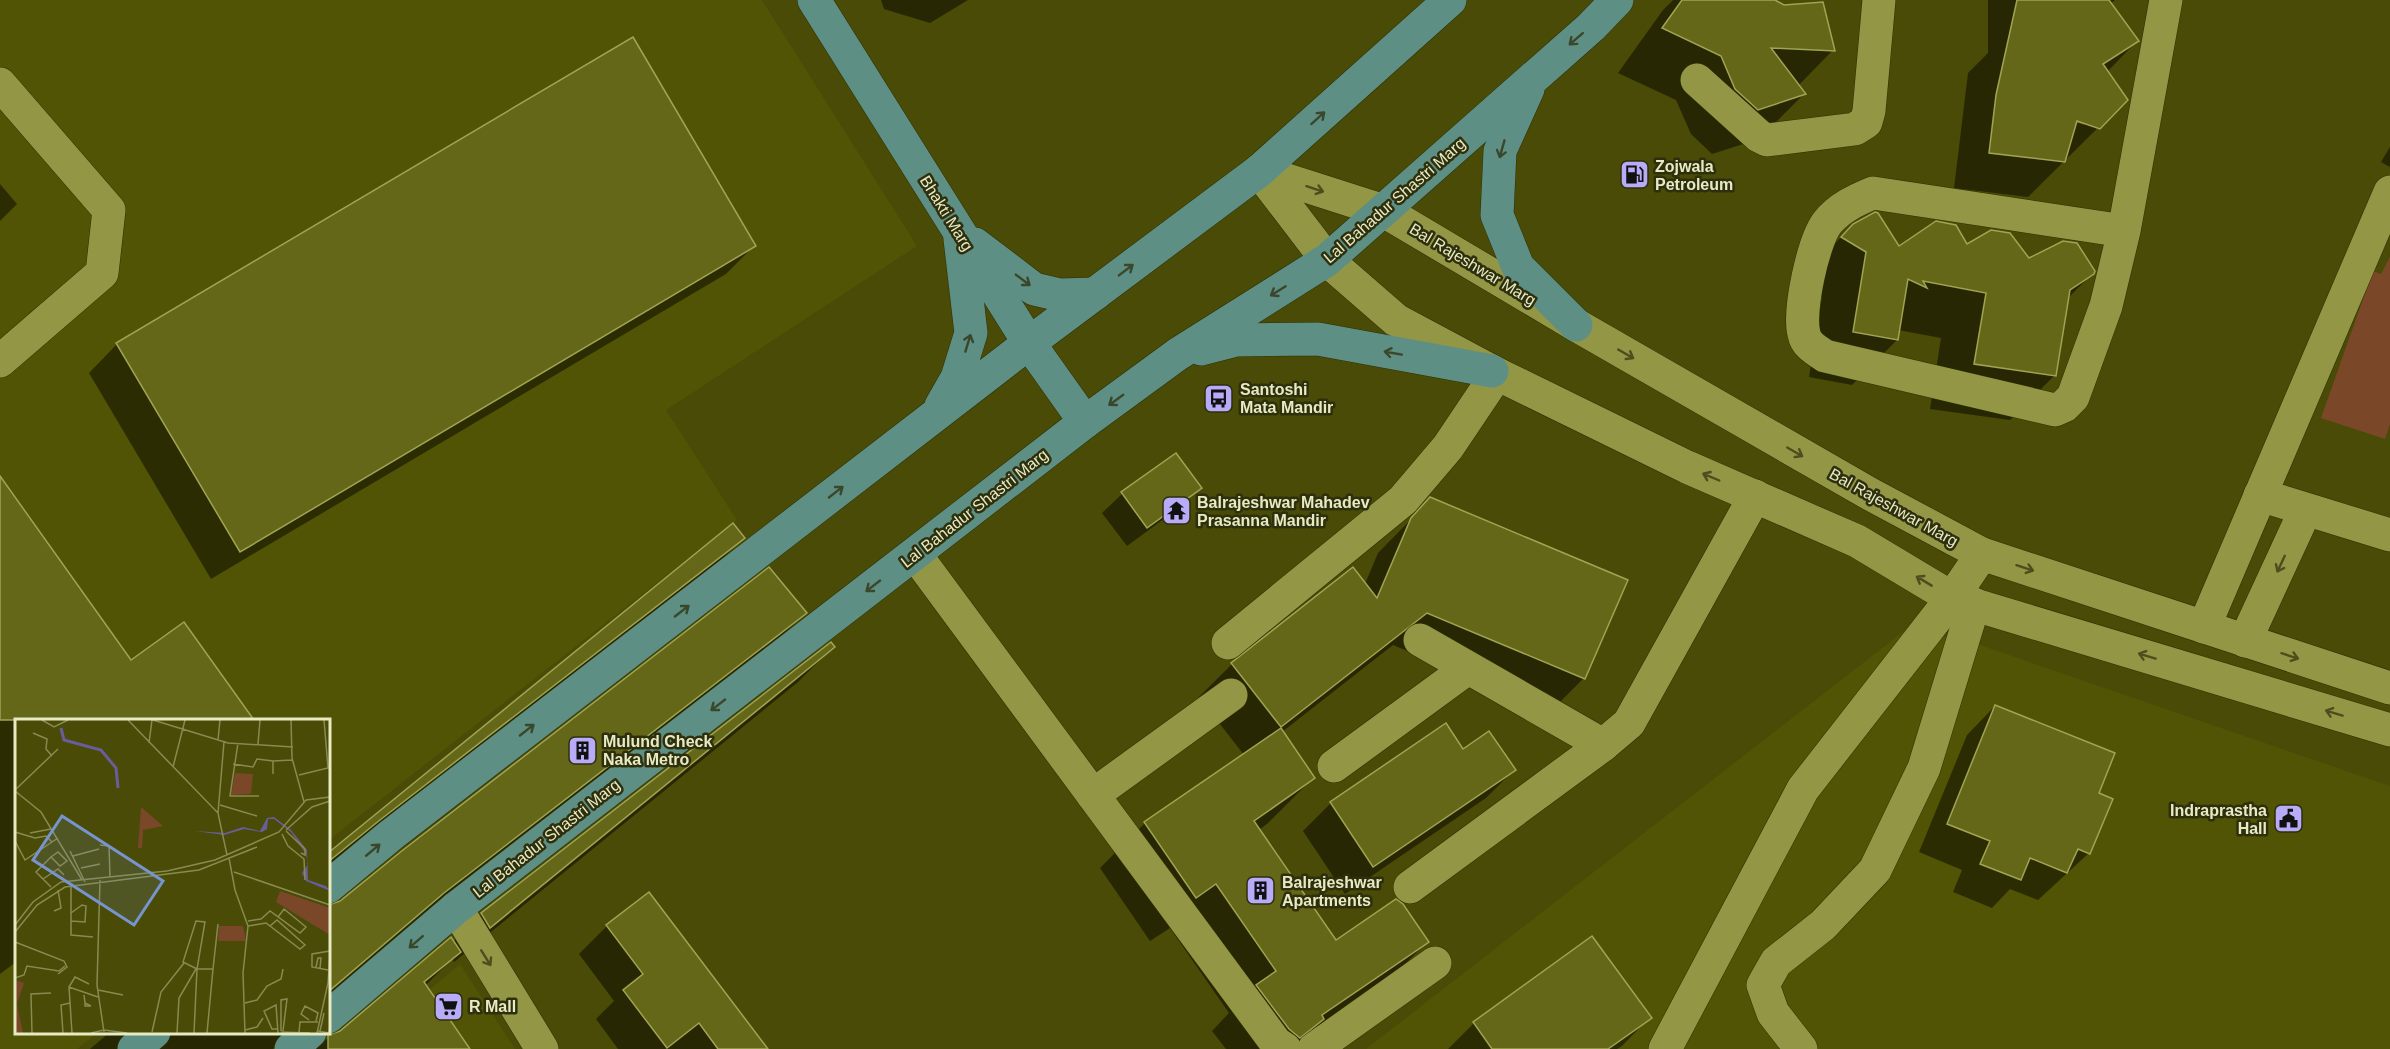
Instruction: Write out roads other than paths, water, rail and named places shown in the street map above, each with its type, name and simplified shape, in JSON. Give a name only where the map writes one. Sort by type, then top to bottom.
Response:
[{"type":"main road","name":"Bhakti Marg","points":[[814,0],[1029,343],[1085,422]]},
{"type":"main road","points":[[330,885],[400,828],[1029,343],[1259,171],[1450,0]]},
{"type":"main road","name":"Lal Bahadur Shastri Marg","points":[[330,1015],[456,908],[1085,422],[1178,354],[1327,260],[1591,27],[1617,0]]},
{"type":"main road","points":[[1534,76],[1500,151],[1497,215],[1518,267],[1576,325]]},
{"type":"main road","points":[[960,232],[1034,289],[1060,295],[1095,294]]},
{"type":"main road","points":[[936,415],[957,378],[971,333],[960,232]]},
{"type":"main road","points":[[1178,354],[1236,340],[1318,339],[1495,373]]},
{"type":"main road","points":[[134,1049],[152,1034]]},
{"type":"main road","points":[[291,1049],[308,1034]]},
{"type":"street","points":[[1697,80],[1758,136],[1767,140],[1855,129],[1866,122],[1869,111],[1879,0]]},
{"type":"street","points":[[2124,231],[1873,193],[1852,201],[1827,223],[1815,246],[1802,311],[1804,335],[1810,346],[1825,356],[2055,410],[2064,406],[2073,397],[2106,306],[2124,231],[2166,0]]},
{"type":"street","points":[[0,84],[109,210],[102,273],[0,361]]},
{"type":"street","name":"Bal Rajeshwar Marg","points":[[1259,171],[1384,211],[1870,495],[1982,554],[2390,688]]},
{"type":"street","points":[[1259,171],[1327,260],[1396,320],[1495,373],[1687,467],[1857,541],[1963,601],[2390,730]]},
{"type":"street","points":[[2204,627],[2390,192]]},
{"type":"street","points":[[1228,643],[1403,500],[1448,447],[1495,373]]},
{"type":"street","points":[[2260,495],[2390,535]]},
{"type":"street","points":[[1410,887],[1603,745],[1629,723],[1755,496]]},
{"type":"street","points":[[2245,641],[2306,510]]},
{"type":"street","points":[[915,554],[1276,1043],[1286,1049]]},
{"type":"street","points":[[1801,1049],[1773,1013],[1763,985],[1776,962],[1823,925],[1875,870],[1924,768],[1963,601],[1982,554]]},
{"type":"street","points":[[1665,1049],[1803,789],[1963,601]]},
{"type":"street","points":[[1420,640],[1603,745]]},
{"type":"street","points":[[1334,766],[1468,668]]},
{"type":"street","points":[[1093,795],[1231,695]]},
{"type":"street","points":[[456,908],[542,1049]]},
{"type":"street","points":[[1314,1049],[1435,963]]},
{"type":"place","name":"Zojwala Petroleum","points":[[1634,175]]},
{"type":"place","name":"Santoshi Mata Mandir","points":[[1219,398]]},
{"type":"place","name":"Balrajeshwar Mahadev Prasanna Mandir","points":[[1176,511]]},
{"type":"place","name":"Mulund Check Naka Metro","points":[[582,750]]},
{"type":"place","name":"Indraprastha Hall","points":[[2288,819]]},
{"type":"place","name":"Balrajeshwar Apartments","points":[[1261,891]]},
{"type":"place","name":"R Mall","points":[[448,1006]]}]
